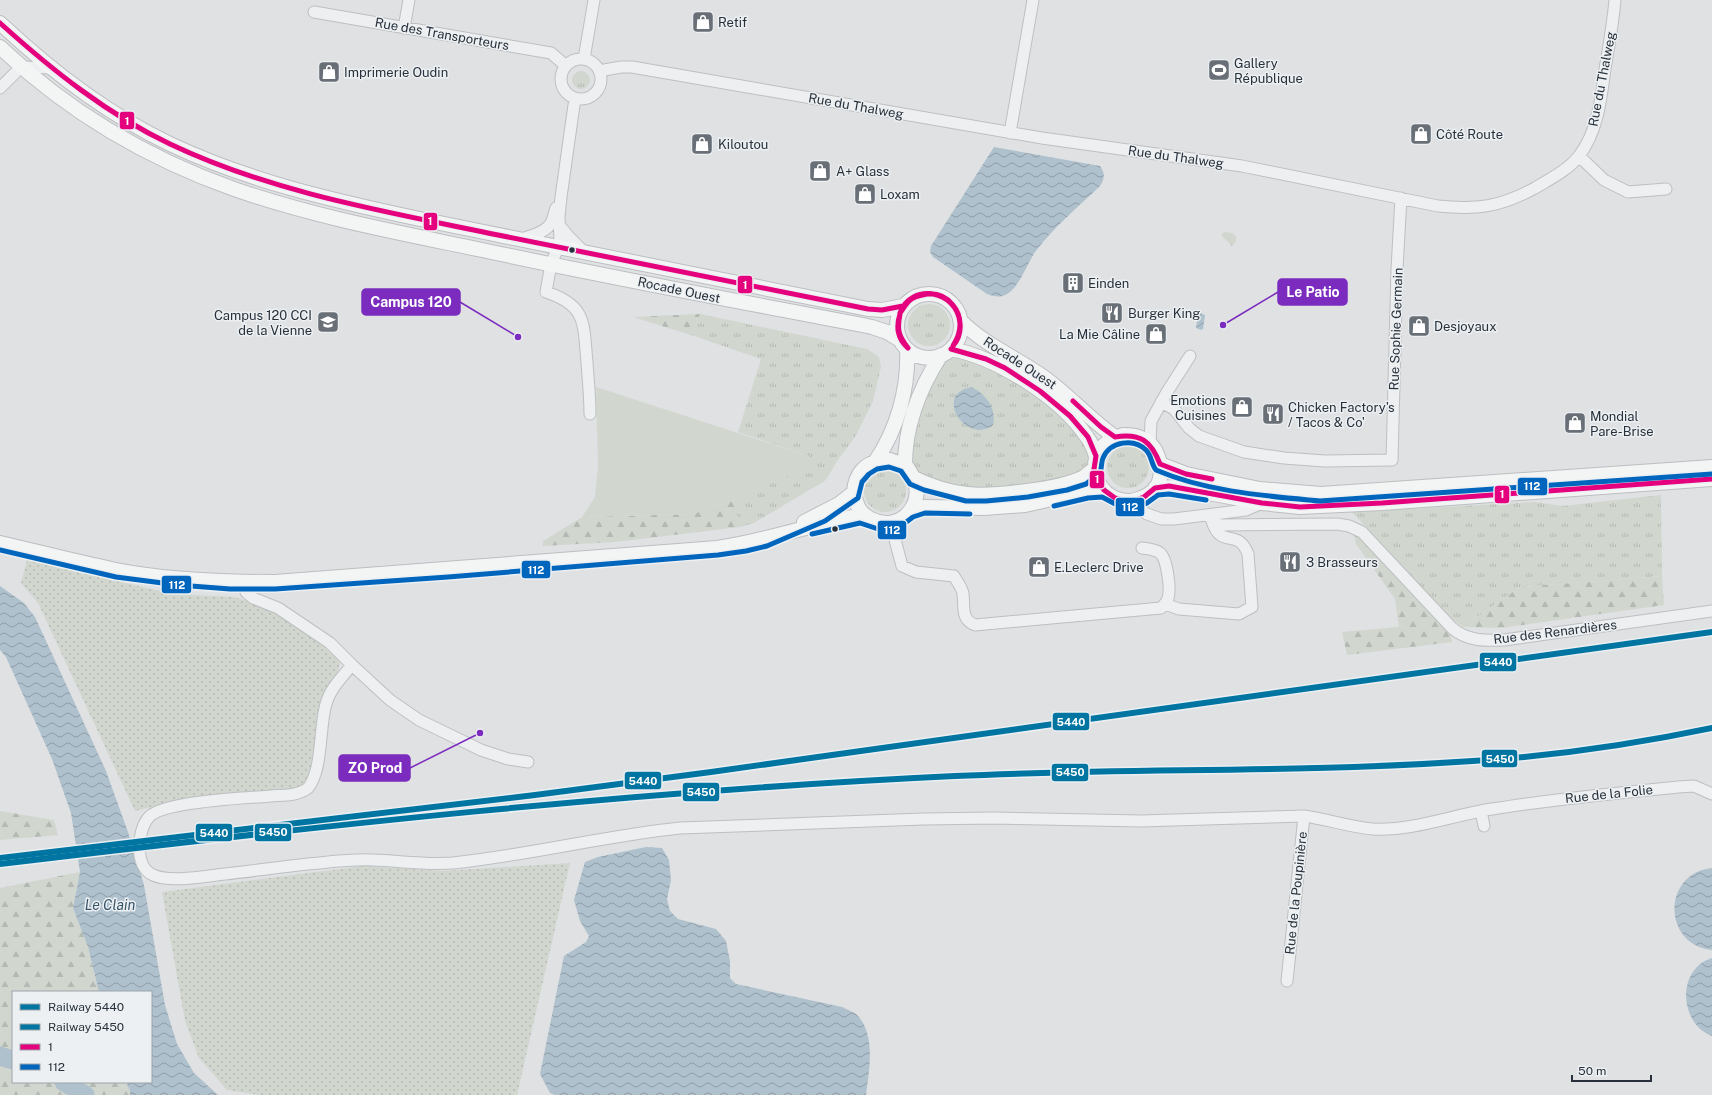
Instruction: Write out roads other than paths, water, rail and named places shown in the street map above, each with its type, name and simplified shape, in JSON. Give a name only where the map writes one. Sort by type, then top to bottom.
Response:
[{"type":"main road","name":"Rocade Ouest","points":[[0,23],[20,42],[52,68],[103,106],[168,143],[239,172],[325,198],[519,240],[868,309],[882,310],[903,306]]},
{"type":"main road","name":"Rocade Ouest","points":[[0,47],[21,67],[68,103],[125,139],[194,173],[234,189],[329,216],[551,264],[872,327],[887,332],[904,344]]},
{"type":"main road","points":[[875,462],[890,460],[905,465],[914,478],[918,494],[912,509],[903,517],[892,523],[877,522],[864,516],[857,506],[853,493],[856,479],[864,469],[875,462],[882,452],[898,414],[908,370],[904,344],[897,322],[899,314],[903,306],[918,295],[936,294],[945,298],[958,312],[960,331],[957,341],[946,352],[926,378],[918,398],[907,436],[905,465]]},
{"type":"main road","name":"Rocade Ouest","points":[[960,320],[972,332],[1047,379],[1101,427],[1115,437]]},
{"type":"main road","points":[[904,344],[915,354],[923,357],[932,357],[946,352]]},
{"type":"main road","name":"Rocade Ouest","points":[[946,352],[986,359],[1005,368],[1040,391],[1070,416],[1088,437],[1095,462]]},
{"type":"main road","points":[[914,478],[946,490],[966,494],[985,494],[1027,490],[1066,483],[1082,478],[1095,462],[1104,444],[1115,437],[1131,435],[1142,438],[1150,444],[1156,452],[1160,464],[1160,476],[1155,488],[1144,497],[1130,502],[1115,498],[1104,490],[1097,480],[1095,462]]},
{"type":"main road","points":[[1160,464],[1186,474],[1260,489],[1321,494],[1712,466]]},
{"type":"main road","points":[[1155,488],[1177,487],[1262,503],[1300,507],[1341,506],[1712,479]]},
{"type":"main road","points":[[912,509],[925,507],[984,508],[1025,504],[1087,491],[1104,490]]},
{"type":"main road","points":[[766,539],[821,515],[853,493]]},
{"type":"main road","points":[[0,543],[117,570],[179,578],[243,582],[275,582],[659,553],[745,544],[842,519],[864,516]]},
{"type":"street","points":[[404,28],[409,0]]},
{"type":"street","points":[[584,59],[594,0]]},
{"type":"street","points":[[1010,133],[1033,0]]},
{"type":"street","name":"Rue du Thalweg","points":[[599,71],[621,67],[632,67],[1010,133],[1242,166],[1438,206],[1463,209],[1488,206],[1522,195],[1554,176],[1579,156],[1592,134],[1599,112],[1615,0]]},
{"type":"street","name":"Rue des Transporteurs","points":[[314,12],[551,53],[566,65]]},
{"type":"street","points":[[20,42],[21,67]]},
{"type":"street","points":[[584,59],[595,65],[601,78],[598,90],[582,99],[575,98],[567,93],[561,80],[562,71],[571,60],[584,59]]},
{"type":"street","points":[[0,88],[21,67],[52,68]]},
{"type":"street","points":[[575,98],[561,197],[553,216],[560,243],[554,247],[546,292],[559,296],[569,303],[579,313],[582,320],[585,332],[589,377],[590,414]]},
{"type":"street","points":[[1579,156],[1604,180],[1628,192],[1666,189]]},
{"type":"street","name":"Rue Sophie Germain","points":[[1161,402],[1174,409],[1189,428],[1199,436],[1244,452],[1284,458],[1325,461],[1392,460],[1401,198]]},
{"type":"street","points":[[519,240],[536,234],[556,224]]},
{"type":"street","points":[[556,224],[586,253]]},
{"type":"street","points":[[1150,444],[1151,421],[1161,402],[1190,356]]},
{"type":"street","points":[[1131,435],[1151,421]]},
{"type":"street","name":"Rue des Renardières","points":[[1130,502],[1147,514],[1161,519],[1211,518],[1246,510],[1262,503]]},
{"type":"street","points":[[1166,604],[1179,609],[1239,614],[1252,607],[1248,554],[1243,543],[1218,535],[1211,518]]},
{"type":"street","name":"Rue des Renardières","points":[[1211,518],[1216,524],[1226,525],[1337,524],[1349,526],[1362,532],[1452,628],[1472,639],[1482,641],[1504,640],[1712,611]]},
{"type":"street","points":[[892,523],[902,566],[916,572],[954,576],[963,593],[963,612],[965,617],[975,625],[1161,608],[1166,604],[1169,597],[1164,557],[1160,552],[1153,549],[1142,548]]},
{"type":"street","points":[[243,582],[246,592],[253,598],[278,608],[330,643],[390,700],[419,720],[481,750],[508,759],[528,762]]},
{"type":"street","points":[[352,665],[333,688],[326,703],[314,775],[308,788],[292,794],[208,802],[164,808],[154,812],[147,818],[140,832],[139,838],[140,856],[151,875],[159,877],[191,878],[306,864],[360,860],[422,864],[452,863],[538,851],[643,832],[680,828],[937,819],[995,818],[1141,821],[1304,816]]},
{"type":"street","name":"Rue de la Folie","points":[[1505,807],[1678,787],[1694,786],[1712,794]]},
{"type":"street","name":"Rue de la Poupinière","points":[[1287,981],[1304,816],[1324,819],[1348,826],[1373,829],[1407,826],[1505,807]]},
{"type":"street","points":[[1481,811],[1484,826]]},
{"type":"water","points":[[994,147],[1100,166],[1104,176],[1100,186],[1042,243],[1014,288],[1005,295],[998,297],[987,294],[933,257],[930,252],[931,246]]},
{"type":"water","points":[[1200,313],[1205,315],[1203,329],[1201,330],[1196,328],[1198,314]]},
{"type":"water","points":[[972,387],[986,398],[992,408],[994,419],[993,425],[983,430],[973,429],[964,424],[957,416],[954,407],[955,398],[960,391]]},
{"type":"water","name":"Le Clain","points":[[0,586],[24,603],[35,617],[106,771],[128,832],[144,885],[165,1005],[177,1044],[194,1073],[218,1095],[130,1095],[126,1083],[152,1083],[152,991],[99,991],[88,947],[73,908],[80,872],[71,813],[52,759],[6,657],[0,650]]},
{"type":"water","points":[[646,847],[662,848],[669,860],[671,880],[667,899],[670,911],[678,919],[716,929],[726,941],[730,961],[730,978],[736,984],[842,1007],[858,1016],[864,1024],[869,1043],[870,1065],[866,1095],[555,1095],[550,1093],[540,1074],[564,956],[586,942],[589,936],[580,921],[574,900],[585,862],[598,857]]},
{"type":"water","points":[[1712,868],[1712,950],[1696,945],[1684,936],[1677,923],[1674,909],[1677,895],[1684,882],[1696,873]]},
{"type":"water","points":[[1712,958],[1712,1036],[1701,1030],[1693,1020],[1688,1009],[1686,997],[1687,984],[1692,973],[1700,964]]},
{"type":"waterway","points":[[0,1056],[12,1060]]},
{"type":"waterway","points":[[66,1083],[85,1095]]},
{"type":"rail line","name":"5440","points":[[0,858],[535,795],[711,772],[1712,632]]},
{"type":"rail line","name":"5450","points":[[0,864],[357,823],[596,800],[955,776],[1026,773],[1311,768],[1453,762],[1524,757],[1595,749],[1712,728]]},
{"type":"place","name":"Retif","points":[[703,22]]},
{"type":"place","name":"Gallery République","points":[[1219,70]]},
{"type":"place","name":"Imprimerie Oudin","points":[[329,72]]},
{"type":"place","name":"Côté Route","points":[[1421,134]]},
{"type":"place","name":"Kiloutou","points":[[702,144]]},
{"type":"place","name":"A+ Glass","points":[[820,171]]},
{"type":"place","name":"Loxam","points":[[865,194]]},
{"type":"place","name":"Einden","points":[[1073,283]]},
{"type":"place","name":"Burger King","points":[[1112,313]]},
{"type":"place","name":"Campus 120 CCI de la Vienne","points":[[328,322]]},
{"type":"place","name":"Le Patio","points":[[1223,325]]},
{"type":"place","name":"Desjoyaux","points":[[1419,326]]},
{"type":"place","name":"La Mie Câline","points":[[1156,334]]},
{"type":"place","name":"Campus 120","points":[[518,337]]},
{"type":"place","name":"Emotions Cuisines","points":[[1242,407]]},
{"type":"place","name":"Chicken Factory's / Tacos & Co'","points":[[1273,414]]},
{"type":"place","name":"Mondial Pare-Brise","points":[[1575,423]]},
{"type":"place","name":"3 Brasseurs","points":[[1290,562]]},
{"type":"place","name":"E.Leclerc Drive","points":[[1039,567]]},
{"type":"place","name":"ZO Prod","points":[[480,733]]}]
